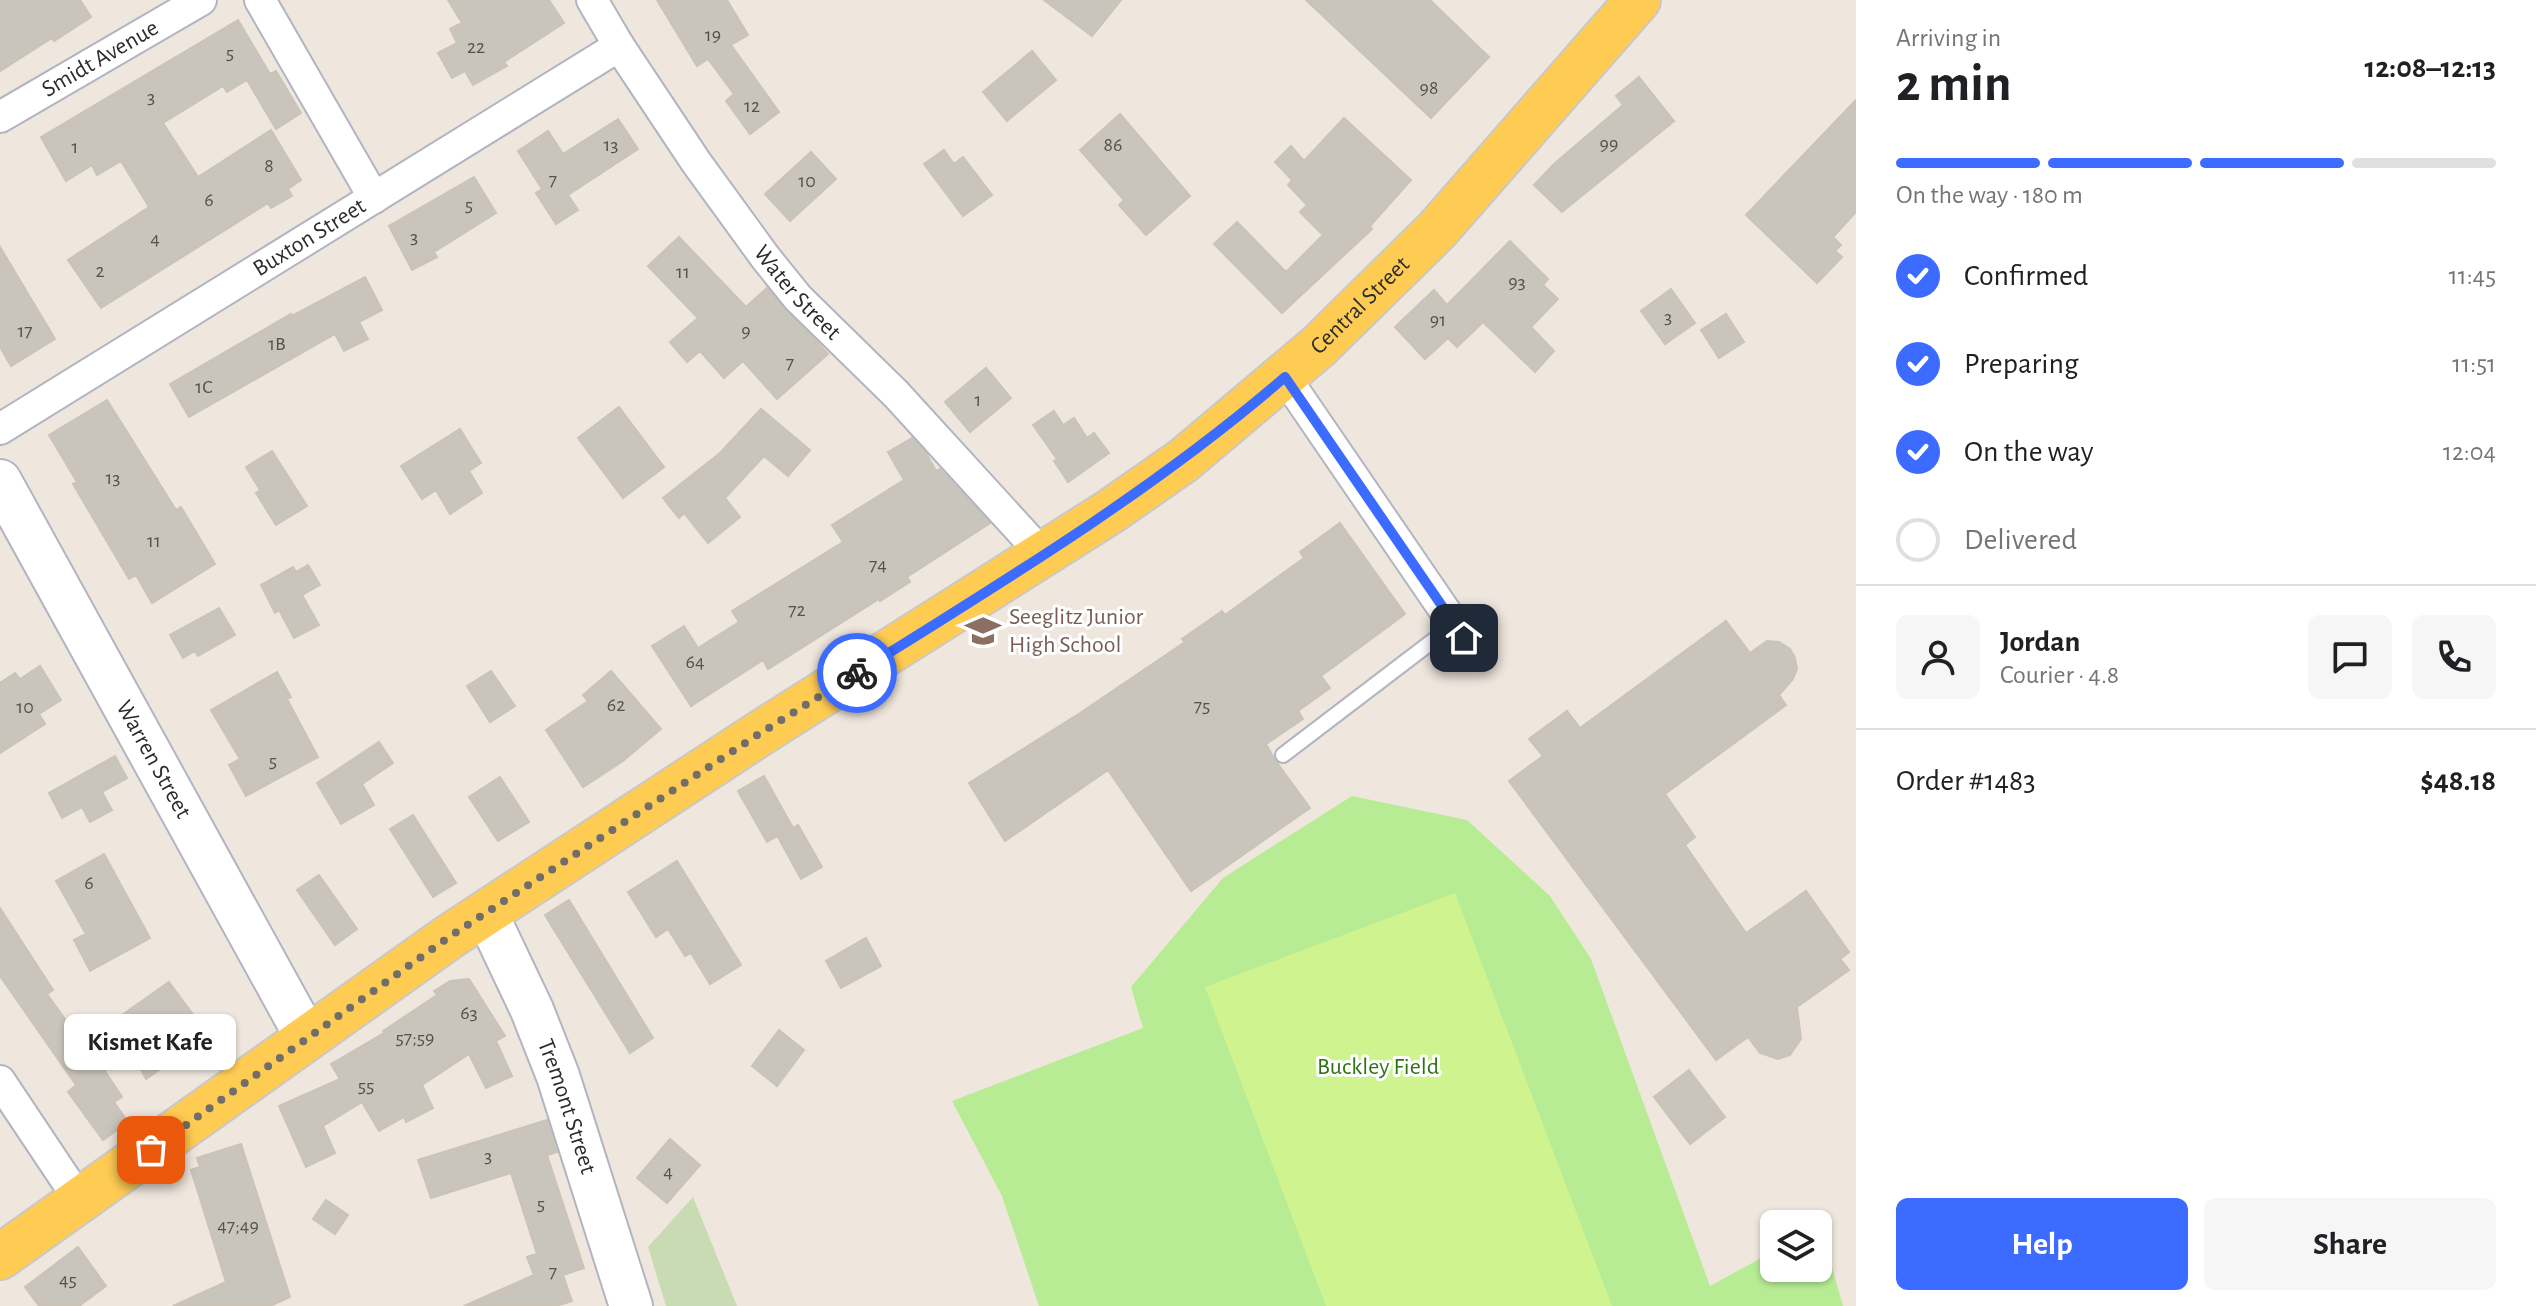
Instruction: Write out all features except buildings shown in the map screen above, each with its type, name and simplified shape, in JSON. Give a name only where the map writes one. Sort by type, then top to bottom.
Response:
[{"type":"main road","name":"Central Street","points":[[0,1257],[486,913],[759,734],[1043,555],[1184,460],[1285,377],[1437,230],[1638,0]]},
{"type":"street","name":"Smidt Avenue","points":[[0,117],[201,0]]},
{"type":"street","points":[[260,0],[374,198]]},
{"type":"street","name":"Water Street","points":[[592,0],[619,46],[743,229],[798,298],[896,394],[1043,555]]},
{"type":"street","name":"Buxton Street","points":[[0,429],[619,46]]},
{"type":"street","points":[[1285,377],[1473,652]]},
{"type":"street","name":"Warren Street","points":[[0,481],[307,1038]]},
{"type":"street","name":"Tremont Street","points":[[486,913],[532,1010],[558,1076],[631,1306]]},
{"type":"street","points":[[0,1081],[80,1201]]},
{"type":"lane","points":[[1283,755],[1455,624]]},
{"type":"green space","name":"Buckley Field","points":[[1352,796],[1467,820],[1550,896],[1591,959],[1710,1286],[1760,1259],[1760,1282],[1832,1282],[1832,1267],[1843,1306],[1039,1306],[1002,1196],[952,1101],[1143,1028],[1131,987],[1223,878]]},
{"type":"green space","points":[[1455,893],[1612,1306],[1326,1306],[1205,987]]},
{"type":"green space","points":[[693,1197],[737,1306],[666,1306],[648,1247]]},
{"type":"way so far","points":[[151,1150],[449,937],[857,673]]},
{"type":"place","name":"Seeglitz Junior High School","points":[[983,631]]},
{"type":"place","name":"Kismet Kafe","points":[[151,1150]]},
{"type":"route","points":[[857,673],[1184,460],[1285,377],[1464,638]]}]
